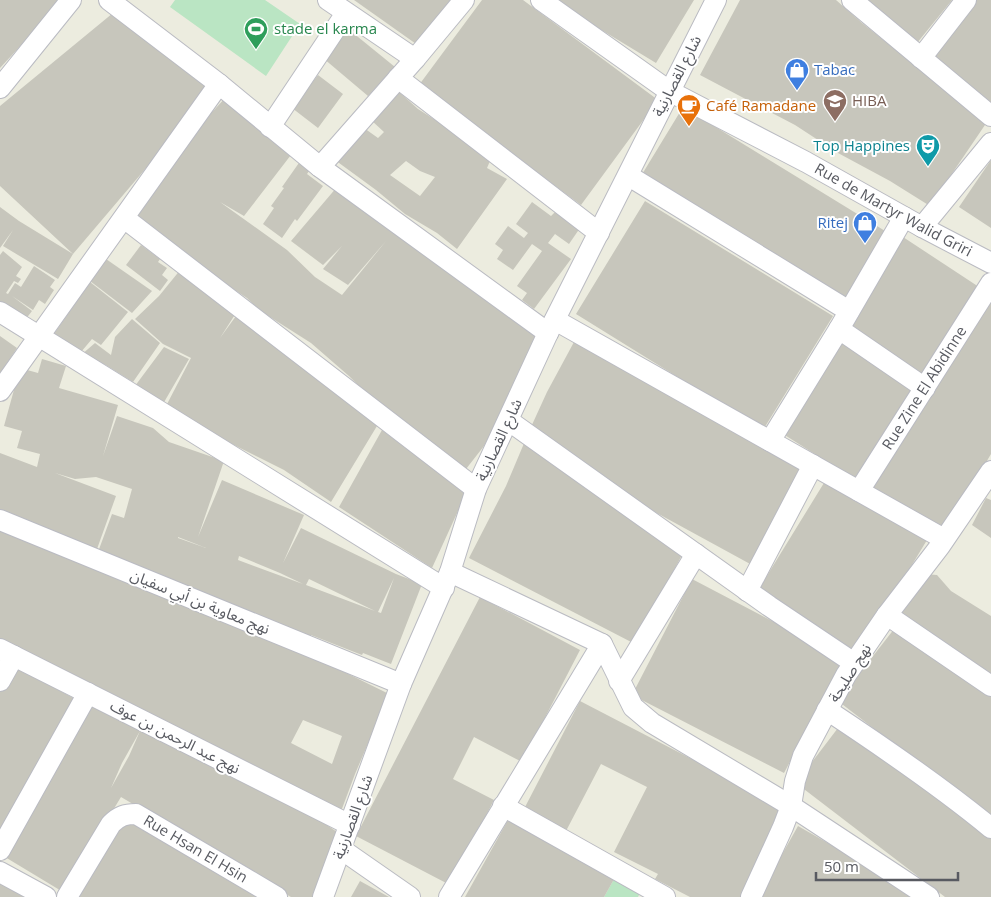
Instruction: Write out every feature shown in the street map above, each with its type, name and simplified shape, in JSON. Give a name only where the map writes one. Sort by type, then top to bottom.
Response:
[{"type":"street","points":[[1,86],[71,0]]},
{"type":"street","points":[[109,0],[219,84],[320,166],[552,327],[770,440],[944,539]]},
{"type":"street","points":[[328,0],[415,59]]},
{"type":"street","points":[[320,166],[415,59],[464,0]]},
{"type":"street","name":"Rue de Martyr Walid Griri","points":[[542,0],[669,91],[806,162],[922,228],[991,263]]},
{"type":"street","name":"شارع القصارنية","points":[[323,897],[401,684],[447,580],[476,489],[552,327],[716,0]]},
{"type":"street","points":[[852,0],[991,116]]},
{"type":"street","points":[[921,58],[966,0]]},
{"type":"street","points":[[270,127],[346,13]]},
{"type":"street","points":[[398,78],[600,233]]},
{"type":"street","points":[[0,391],[219,84]]},
{"type":"street","points":[[922,228],[991,143]]},
{"type":"street","points":[[629,176],[849,311]]},
{"type":"street","points":[[770,440],[840,330],[849,311],[904,217]]},
{"type":"street","points":[[124,218],[476,489]]},
{"type":"street","name":"Rue Zine El Abidinne","points":[[860,491],[991,283]]},
{"type":"street","points":[[0,312],[447,580],[602,644],[633,707],[652,724],[791,806],[929,897]]},
{"type":"street","points":[[840,330],[925,388]]},
{"type":"street","points":[[509,421],[747,590],[854,663]]},
{"type":"street","points":[[747,590],[813,465]]},
{"type":"street","name":"نهج صليحة","points":[[751,897],[791,806],[798,768],[827,710],[854,663],[887,615],[989,479]]},
{"type":"street","name":"نهج معاوية بن أبي سفيان","points":[[0,520],[401,684]]},
{"type":"street","points":[[620,681],[696,554]]},
{"type":"street","points":[[887,615],[991,686]]},
{"type":"street","points":[[449,897],[602,644]]},
{"type":"street","points":[[0,681],[7,653]]},
{"type":"street","name":"نهج عبد الرحمن بن عوف","points":[[7,653],[350,825]]},
{"type":"street","points":[[0,850],[88,693]]},
{"type":"street","points":[[827,710],[904,761],[991,828]]},
{"type":"street","points":[[503,806],[665,897]]},
{"type":"street","name":"Rue Hsan El Hsin","points":[[67,897],[111,824],[118,817],[136,814],[277,897]]},
{"type":"street","points":[[341,849],[410,897]]},
{"type":"street","points":[[0,872],[46,897]]},
{"type":"green space","name":"stade el karma","points":[[175,0],[265,0],[300,24],[266,76],[170,7]]},
{"type":"green space","points":[[617,874],[641,891],[638,897],[604,897]]},
{"type":"building","points":[[0,0],[63,0],[0,68]]},
{"type":"building","points":[[354,0],[452,0],[419,46]]},
{"type":"building","points":[[482,0],[523,0],[658,100],[581,205],[419,85]]},
{"type":"building","points":[[552,0],[694,0],[656,63]]},
{"type":"building","points":[[740,0],[836,0],[862,23],[987,122],[930,206],[890,181],[838,153],[795,125],[700,75]]},
{"type":"building","points":[[865,0],[952,0],[917,43]]},
{"type":"building","points":[[973,0],[991,0],[991,108],[928,56]]},
{"type":"building","points":[[113,13],[207,87],[180,128],[73,254],[0,186],[0,106]]},
{"type":"building","points":[[347,28],[395,67],[368,96],[323,58]]},
{"type":"building","points":[[318,75],[343,94],[318,128],[292,108]]},
{"type":"building","points":[[398,91],[418,109],[451,130],[490,161],[487,168],[507,179],[457,249],[437,233],[405,214],[335,160],[364,128],[378,138],[384,132],[371,120]],"holes":[[[406,161],[420,171],[435,177],[420,196],[390,175]]]},
{"type":"building","points":[[226,97],[294,151],[244,216],[220,202],[287,250],[315,277],[342,295],[386,241],[348,285],[323,269],[342,246],[323,265],[291,241],[337,187],[537,332],[516,388],[484,446],[466,469],[380,407],[349,376],[311,343],[259,310],[247,298],[190,261],[129,216],[193,133]]},
{"type":"building","points":[[683,107],[890,234],[847,303],[641,176]]},
{"type":"building","points":[[301,160],[311,168],[307,174],[323,186],[297,221],[295,219],[282,238],[263,224],[274,208],[271,206],[284,188],[282,187]]},
{"type":"building","points":[[991,160],[991,228],[959,207]]},
{"type":"building","points":[[645,201],[833,316],[763,430],[576,314]]},
{"type":"building","points":[[532,202],[551,216],[556,211],[580,228],[569,244],[555,234],[548,243],[571,259],[534,309],[522,300],[527,293],[517,286],[542,251],[532,244],[513,270],[497,259],[503,250],[495,244],[508,226],[524,238],[528,233],[516,224]]},
{"type":"building","points":[[0,207],[19,221],[73,254],[58,279],[3,246],[13,230],[0,248]]},
{"type":"building","points":[[903,237],[979,287],[921,374],[845,324]]},
{"type":"building","points":[[141,245],[160,259],[158,262],[167,268],[162,275],[168,280],[160,291],[126,265]]},
{"type":"building","points":[[3,251],[22,267],[16,276],[21,279],[18,283],[14,281],[6,293],[8,294],[15,283],[21,287],[34,266],[55,280],[50,287],[54,290],[45,304],[39,300],[33,310],[12,296],[32,311],[25,320],[0,302],[0,255]]},
{"type":"building","points":[[106,259],[152,291],[132,313],[90,281]]},
{"type":"building","points":[[181,269],[236,313],[220,338],[236,316],[305,370],[329,384],[380,421],[331,502],[284,470],[230,443],[166,406],[191,358],[163,344],[135,319],[159,296]]},
{"type":"building","points":[[90,282],[128,312],[101,345],[92,339],[81,352],[54,334]]},
{"type":"building","points":[[991,288],[991,454],[945,531],[872,487]]},
{"type":"building","points":[[132,319],[160,343],[133,382],[104,364],[101,368],[81,355],[95,343],[111,355],[115,337]]},
{"type":"building","points":[[0,336],[17,348],[0,374]]},
{"type":"building","points":[[841,338],[914,386],[854,479],[780,432]]},
{"type":"building","points":[[574,342],[805,467],[752,565],[611,488],[531,427],[547,392]]},
{"type":"building","points":[[164,347],[189,359],[163,404],[135,386]]},
{"type":"building","points":[[42,359],[66,366],[59,388],[118,405],[103,456],[117,416],[153,428],[169,442],[224,461],[198,537],[222,480],[304,515],[283,563],[301,528],[396,574],[422,584],[391,664],[311,635],[311,637],[202,596],[203,592],[98,552],[112,514],[124,518],[132,489],[96,477],[75,479],[55,473],[116,496],[97,549],[0,511],[0,453],[37,467],[40,454],[17,448],[22,431],[4,426],[20,368],[38,373]],"holes":[[[239,556],[303,584],[238,560]],[[394,578],[381,613],[378,612]],[[309,579],[375,611],[306,585]]]},
{"type":"building","points":[[382,430],[469,491],[432,568],[339,507]]},
{"type":"building","points":[[525,441],[545,452],[585,488],[639,516],[683,553],[635,644],[469,558],[506,486]]},
{"type":"building","points":[[827,478],[927,540],[858,654],[757,592]]},
{"type":"building","points":[[986,498],[991,500],[991,538],[972,525]]},
{"type":"building","points":[[0,525],[326,663],[389,694],[340,814],[0,639]],"holes":[[[303,720],[342,736],[332,764],[291,743]]]},
{"type":"building","points":[[924,574],[937,575],[951,591],[991,616],[991,677],[897,619]]},
{"type":"building","points":[[692,579],[793,632],[845,664],[784,773],[632,695]]},
{"type":"building","points":[[480,597],[580,650],[522,762],[474,737],[453,779],[494,800],[450,885],[356,836]]},
{"type":"building","points":[[898,624],[991,696],[991,819],[838,701]]},
{"type":"building","points":[[13,665],[75,699],[0,839],[0,689]]},
{"type":"building","points":[[580,701],[788,809],[743,897],[690,897],[655,879],[658,874],[614,852],[647,787],[601,764],[566,831],[524,809]]},
{"type":"building","points":[[89,703],[229,776],[305,810],[337,832],[325,871],[312,897],[291,897],[121,797],[63,892],[5,857]],"holes":[[[140,731],[129,756],[111,788],[122,763]]]},
{"type":"building","points":[[841,724],[991,839],[991,897],[945,897],[796,783]]},
{"type":"building","points":[[512,813],[617,874],[604,897],[465,897]]},
{"type":"building","points":[[124,817],[265,897],[79,897]]},
{"type":"building","points":[[798,826],[917,894],[915,897],[758,897]]},
{"type":"building","points":[[0,878],[35,897],[0,897]]},
{"type":"building","points":[[360,881],[389,897],[351,897]]},
{"type":"place","name":"stade el karma","points":[[256,50]]},
{"type":"place","name":"Tabac","points":[[797,91]]},
{"type":"place","name":"HIBA","points":[[835,122]]},
{"type":"place","name":"Café Ramadane","points":[[689,127]]},
{"type":"place","name":"Top Happines","points":[[928,167]]},
{"type":"place","name":"Ritej","points":[[865,244]]}]
